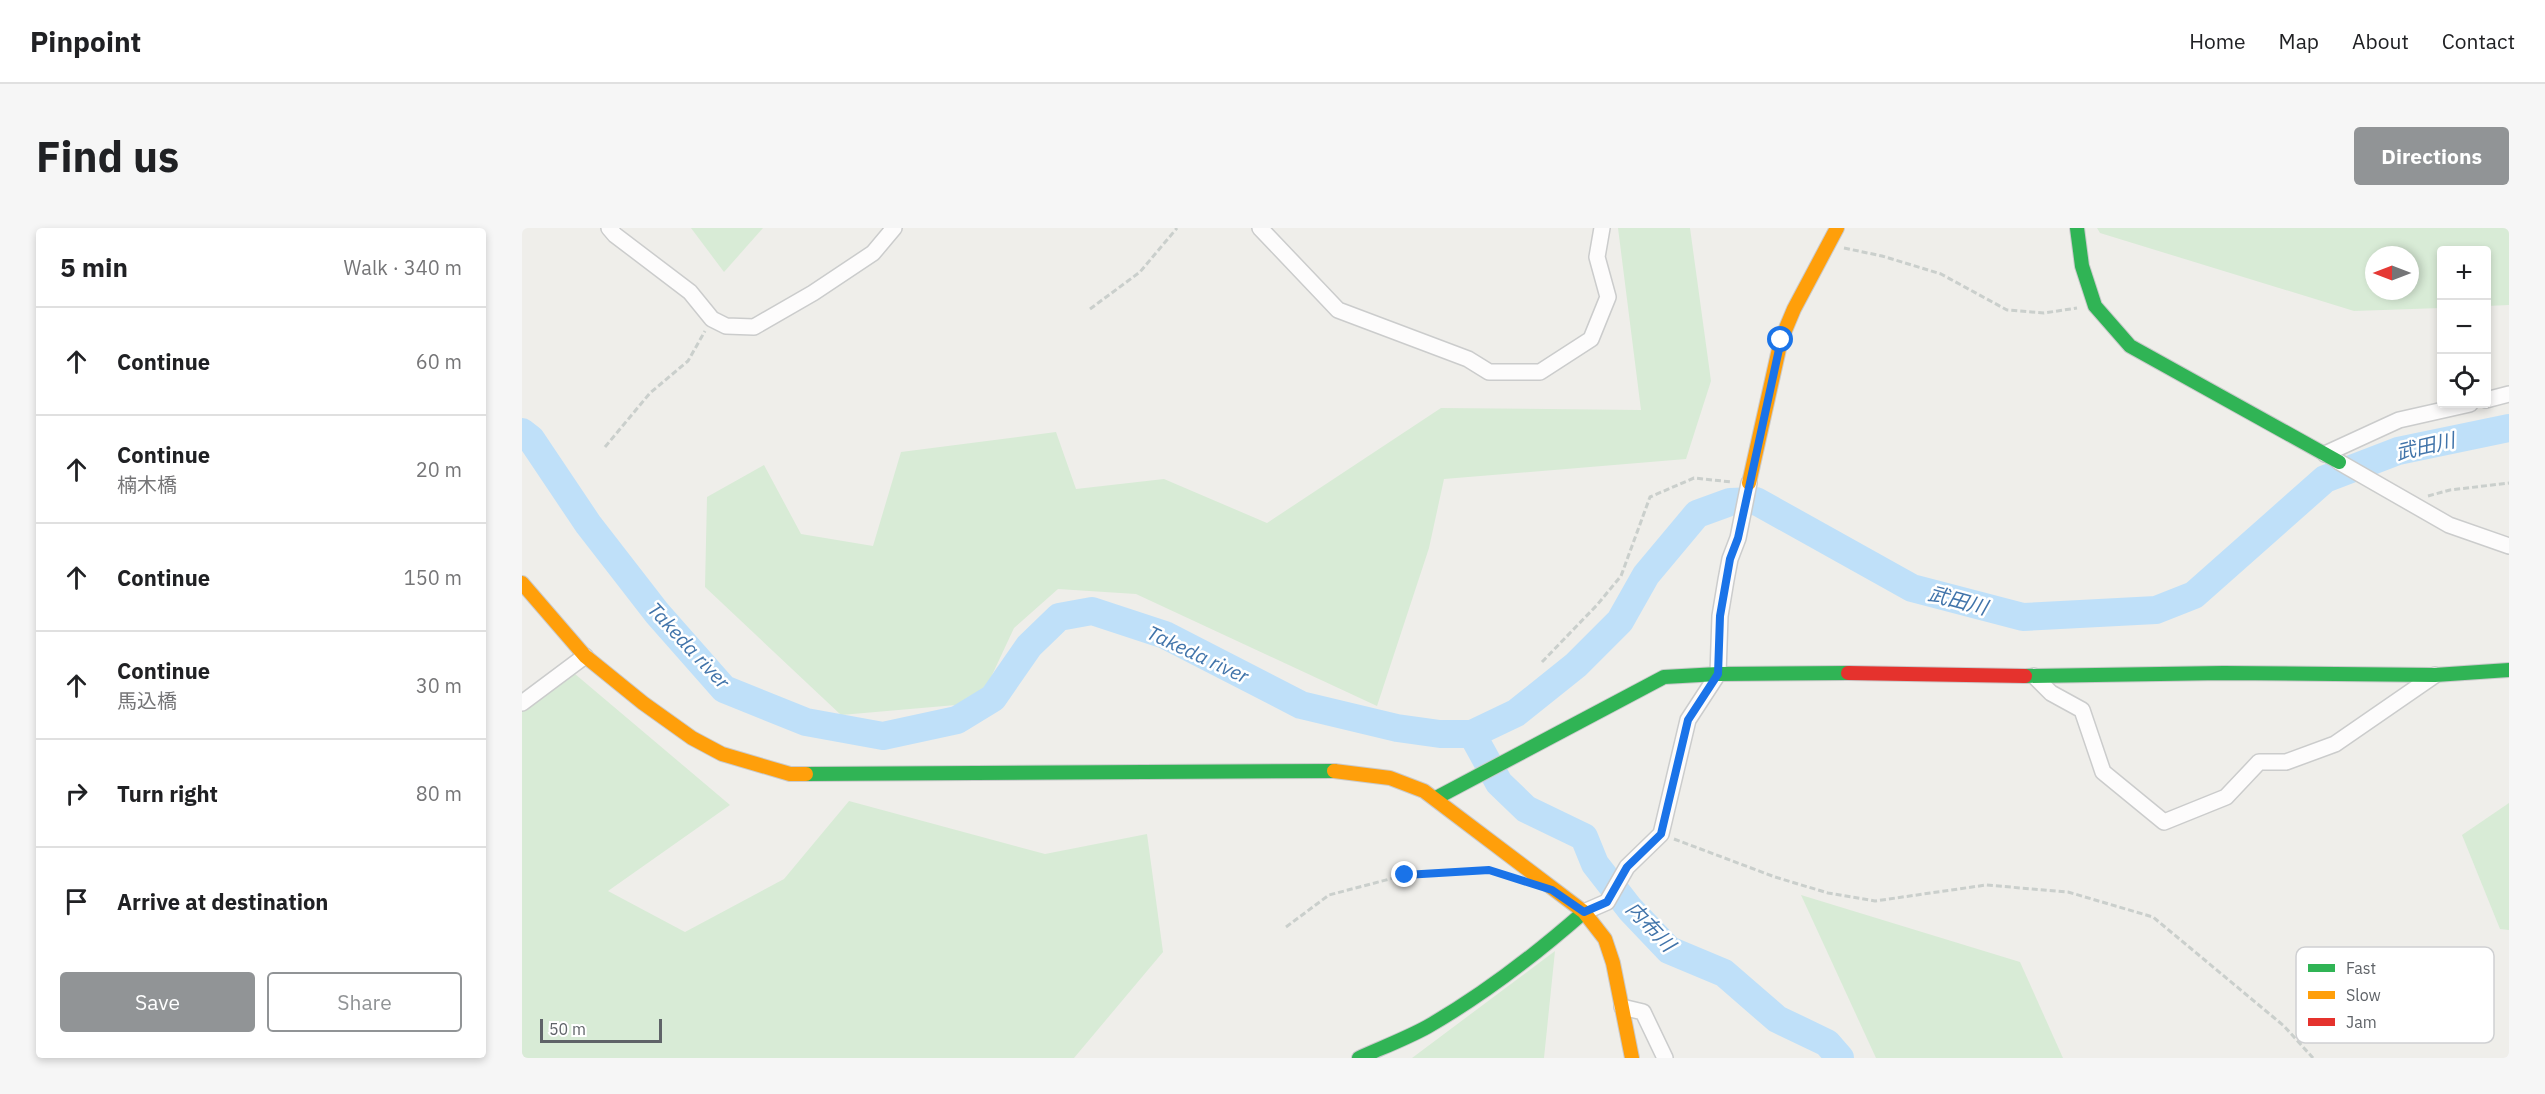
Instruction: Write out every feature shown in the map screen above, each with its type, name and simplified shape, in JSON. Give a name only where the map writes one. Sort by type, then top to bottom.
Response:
[{"type":"street","points":[[609,228],[615,236],[690,292],[712,319],[726,326],[754,327],[813,293],[873,253],[894,228]]},
{"type":"street","points":[[1260,228],[1338,310],[1468,359],[1489,372],[1540,372],[1591,339],[1608,297],[1597,257],[1602,228]]},
{"type":"street","points":[[1359,1058],[1425,1028],[1477,996],[1542,949],[1584,912],[1607,902],[1627,867],[1661,834],[1688,720],[1718,674],[1720,616],[1730,559],[1738,538],[1781,340],[1794,309],[1837,228]]},
{"type":"street","points":[[2077,228],[2082,266],[2095,306],[2130,346],[2449,525],[2509,546]]},
{"type":"street","points":[[2491,399],[2509,394]]},
{"type":"street","points":[[2325,454],[2399,420],[2452,408]]},
{"type":"street","points":[[522,583],[585,656],[643,703],[692,738],[722,754],[790,774],[1341,771],[1400,780],[1436,798],[1584,912],[1605,939],[1613,963],[1632,1058]]},
{"type":"street","points":[[522,703],[585,656]]},
{"type":"street","points":[[1436,798],[1664,677],[1718,674],[1896,673],[2034,676],[2223,673],[2434,675],[2509,670]]},
{"type":"street","points":[[2034,676],[2051,693],[2082,710],[2103,772],[2164,822],[2226,798],[2259,762],[2286,762],[2336,744],[2434,675]]},
{"type":"street","points":[[1622,1007],[1643,1012],[1665,1058]]},
{"type":"path","points":[[1090,309],[1140,272],[1177,228]]},
{"type":"path","points":[[1827,244],[1882,256],[1941,274],[2007,310],[2044,313],[2095,306]]},
{"type":"path","points":[[605,447],[650,393],[688,361],[712,319]]},
{"type":"path","points":[[1542,662],[1598,605],[1621,576],[1650,497],[1694,478],[1749,483]]},
{"type":"path","points":[[2409,501],[2450,490],[2509,483]]},
{"type":"path","points":[[1661,834],[1775,877],[1828,893],[1863,899],[1875,901],[1986,885],[2068,892],[2153,917],[2284,1026],[2296,1039]]},
{"type":"path","points":[[1286,927],[1329,895],[1405,875],[1489,870],[1510,876]]},
{"type":"path","points":[[2299,1043],[2313,1058]]},
{"type":"green space","points":[[691,228],[763,228],[724,272]]},
{"type":"green space","points":[[1618,228],[1690,228],[1711,381],[1686,459],[1444,479],[1429,548],[1377,706],[1136,594],[1058,589],[1014,628],[979,703],[841,715],[705,587],[707,497],[764,465],[801,534],[873,546],[901,452],[1056,432],[1076,489],[1164,479],[1267,523],[1441,408],[1641,410]]},
{"type":"green space","points":[[2097,228],[2509,228],[2509,305],[2491,306],[2491,246],[2437,246],[2437,308],[2354,311],[2100,233]]},
{"type":"green space","points":[[575,674],[730,805],[608,891],[685,932],[784,879],[849,801],[1045,854],[1147,834],[1163,952],[1074,1058],[522,1058],[522,710]]},
{"type":"green space","points":[[2509,803],[2509,930],[2500,929],[2462,835]]},
{"type":"green space","points":[[1801,895],[2020,962],[2063,1058],[1876,1058]]},
{"type":"green space","points":[[1555,951],[1544,1058],[1412,1058]]},
{"type":"waterway","name":"武田川","points":[[522,432],[531,439],[588,524],[657,613],[724,689],[806,722],[883,736],[957,720],[993,698],[1029,646],[1059,617],[1092,611],[1165,635],[1301,705],[1397,728],[1440,734],[1472,734],[1516,713],[1576,665],[1620,621],[1646,575],[1697,514],[1730,502],[1756,501],[1912,588],[2023,617],[2156,610],[2194,595],[2325,479],[2398,451],[2509,428]]},
{"type":"waterway","name":"内布川","points":[[1472,734],[1499,783],[1526,809],[1584,837],[1595,864],[1630,909],[1669,950],[1724,973],[1777,1019],[1827,1043],[1840,1058]]},
{"type":"traffic: fast","points":[[2077,228],[2082,266],[2095,306],[2130,346],[2339,462]]},
{"type":"traffic: fast","points":[[2025,676],[2223,673],[2435,675],[2509,670]]},
{"type":"traffic: fast","points":[[1436,798],[1664,677],[1718,674],[1848,673]]},
{"type":"traffic: fast","points":[[806,774],[1334,771]]},
{"type":"traffic: fast","points":[[1359,1058],[1448,1015],[1528,959],[1584,912]]},
{"type":"traffic: slow","points":[[1749,483],[1781,340],[1794,309],[1837,228]]},
{"type":"traffic: slow","points":[[522,583],[585,656],[643,703],[692,738],[722,754],[790,774],[806,774]]},
{"type":"traffic: slow","points":[[1334,771],[1390,778],[1424,791],[1584,912],[1605,939],[1613,963],[1632,1058]]},
{"type":"traffic: jam","points":[[1848,673],[2025,676]]},
{"type":"route","points":[[1405,875],[1489,870],[1552,890],[1584,912],[1607,902],[1627,867],[1661,834],[1688,720],[1718,674],[1720,616],[1730,559],[1738,538],[1781,340]]},
{"type":"water label","name":"Takeda river","points":[[689,645]]},
{"type":"water label","name":"Takeda river","points":[[1198,654]]}]
